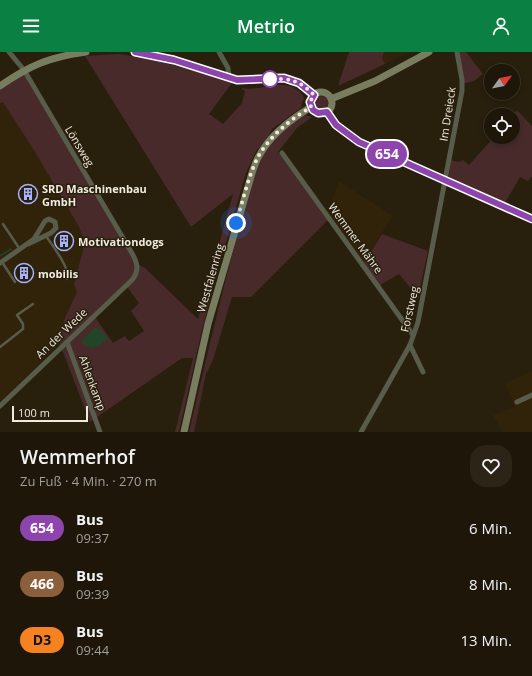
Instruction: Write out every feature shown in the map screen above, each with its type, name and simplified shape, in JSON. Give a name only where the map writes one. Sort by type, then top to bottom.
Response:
[{"type":"main road","points":[[0,86],[36,64],[58,57],[86,52]]},
{"type":"main road","points":[[135,52],[174,60],[237,80],[284,78],[299,83],[314,95]]},
{"type":"main road","points":[[331,99],[375,81],[429,52]]},
{"type":"main road","points":[[323,92],[331,99],[332,105],[327,112],[318,113],[311,107],[310,102],[316,93],[323,92]]},
{"type":"main road","name":"Westfalenring","points":[[184,432],[208,324],[236,223],[252,173],[260,155],[268,143],[288,122],[311,107]]},
{"type":"main road","points":[[327,112],[336,125],[359,142],[532,219]]},
{"type":"street","name":"Lönsweg","points":[[9,52],[24,70],[133,255],[138,269],[136,275]]},
{"type":"street","points":[[219,52],[228,68],[229,78]]},
{"type":"street","name":"Im Dreieck","points":[[445,180],[462,91],[462,80],[457,52]]},
{"type":"street","name":"Wemmer Mähre","points":[[282,153],[413,335]]},
{"type":"street","name":"Forstweg","points":[[360,432],[410,345],[418,322],[445,180]]},
{"type":"street","points":[[1,262],[28,244],[51,234],[56,228],[56,225],[52,220],[45,220],[37,236],[28,244]]},
{"type":"street","name":"An der Wede","points":[[0,406],[136,275]]},
{"type":"street","name":"Ahlenkamp","points":[[67,342],[100,432]]},
{"type":"street","points":[[410,345],[423,372]]},
{"type":"street","points":[[517,402],[532,395]]},
{"type":"lane","points":[[3,224],[20,249]]},
{"type":"lane","points":[[46,236],[61,259],[68,274],[67,279]]},
{"type":"lane","points":[[1,262],[15,282]]},
{"type":"lane","points":[[0,347],[23,329],[23,324],[17,315],[33,304]]},
{"type":"shaded area","points":[[349,52],[384,52],[382,58],[385,64],[338,86]]},
{"type":"shaded area","points":[[384,52],[409,52],[385,64],[382,58]]},
{"type":"shaded area","points":[[458,52],[466,52],[483,74],[474,81],[463,84]]},
{"type":"shaded area","points":[[119,54],[134,56],[176,66],[232,83],[209,114],[223,124],[242,103],[245,91],[242,88],[249,89],[277,85],[290,86],[302,94],[304,98],[301,105],[302,107],[272,129],[268,137],[256,151],[246,173],[202,330],[179,432],[175,432],[193,358],[182,358],[90,422],[63,352],[59,347],[64,320],[77,292],[74,284],[85,242],[78,225],[35,152],[3,102],[0,103],[0,88],[21,74],[24,75],[135,263],[145,268],[198,319],[233,194],[191,227],[85,56]],"holes":[[[125,284],[139,303],[131,311],[144,331],[129,341],[125,336],[113,343],[93,314]]]},
{"type":"shaded area","points":[[318,96],[324,96],[328,100],[328,106],[324,110],[318,110],[314,106],[314,100]]},
{"type":"shaded area","points":[[3,101],[78,225],[85,242],[74,284],[78,291],[64,320],[59,345],[0,401],[0,103]]},
{"type":"shaded area","points":[[520,113],[532,126],[532,176],[528,181],[520,177],[505,203],[451,179],[449,176],[451,160],[458,162],[463,160],[469,165],[488,144],[520,144]]},
{"type":"shaded area","points":[[305,115],[312,117],[297,128],[278,152],[328,220],[251,297],[232,297],[213,360],[206,374],[194,432],[189,432],[244,208],[255,174],[264,154],[277,137],[287,127]]},
{"type":"shaded area","points":[[339,181],[393,216],[363,262],[327,212]]},
{"type":"shaded area","points":[[382,234],[428,251],[418,297],[399,274],[377,287],[361,264],[365,261]]},
{"type":"shaded area","points":[[95,328],[98,328],[108,338],[100,345],[93,348],[82,344],[84,338]]},
{"type":"shaded area","points":[[532,371],[532,432],[502,432],[493,415],[515,407],[505,383]]},
{"type":"waterway","points":[[0,256],[11,249]]},
{"type":"bus line","name":"654","points":[[135,52],[146,53],[174,60],[237,80],[278,78],[290,79],[305,87],[314,95],[310,104],[315,112],[321,114],[327,112],[336,125],[359,142],[532,219]]},
{"type":"place","name":"SRD Maschinenbau GmbH","points":[[28,194]]},
{"type":"place","name":"Motivationdogs","points":[[64,241]]},
{"type":"place","name":"mobilis","points":[[24,273]]},
{"type":"route","points":[[236,223],[252,173],[260,155],[268,143],[288,122],[311,107],[310,102],[314,95],[305,87],[290,79],[270,79]]}]
